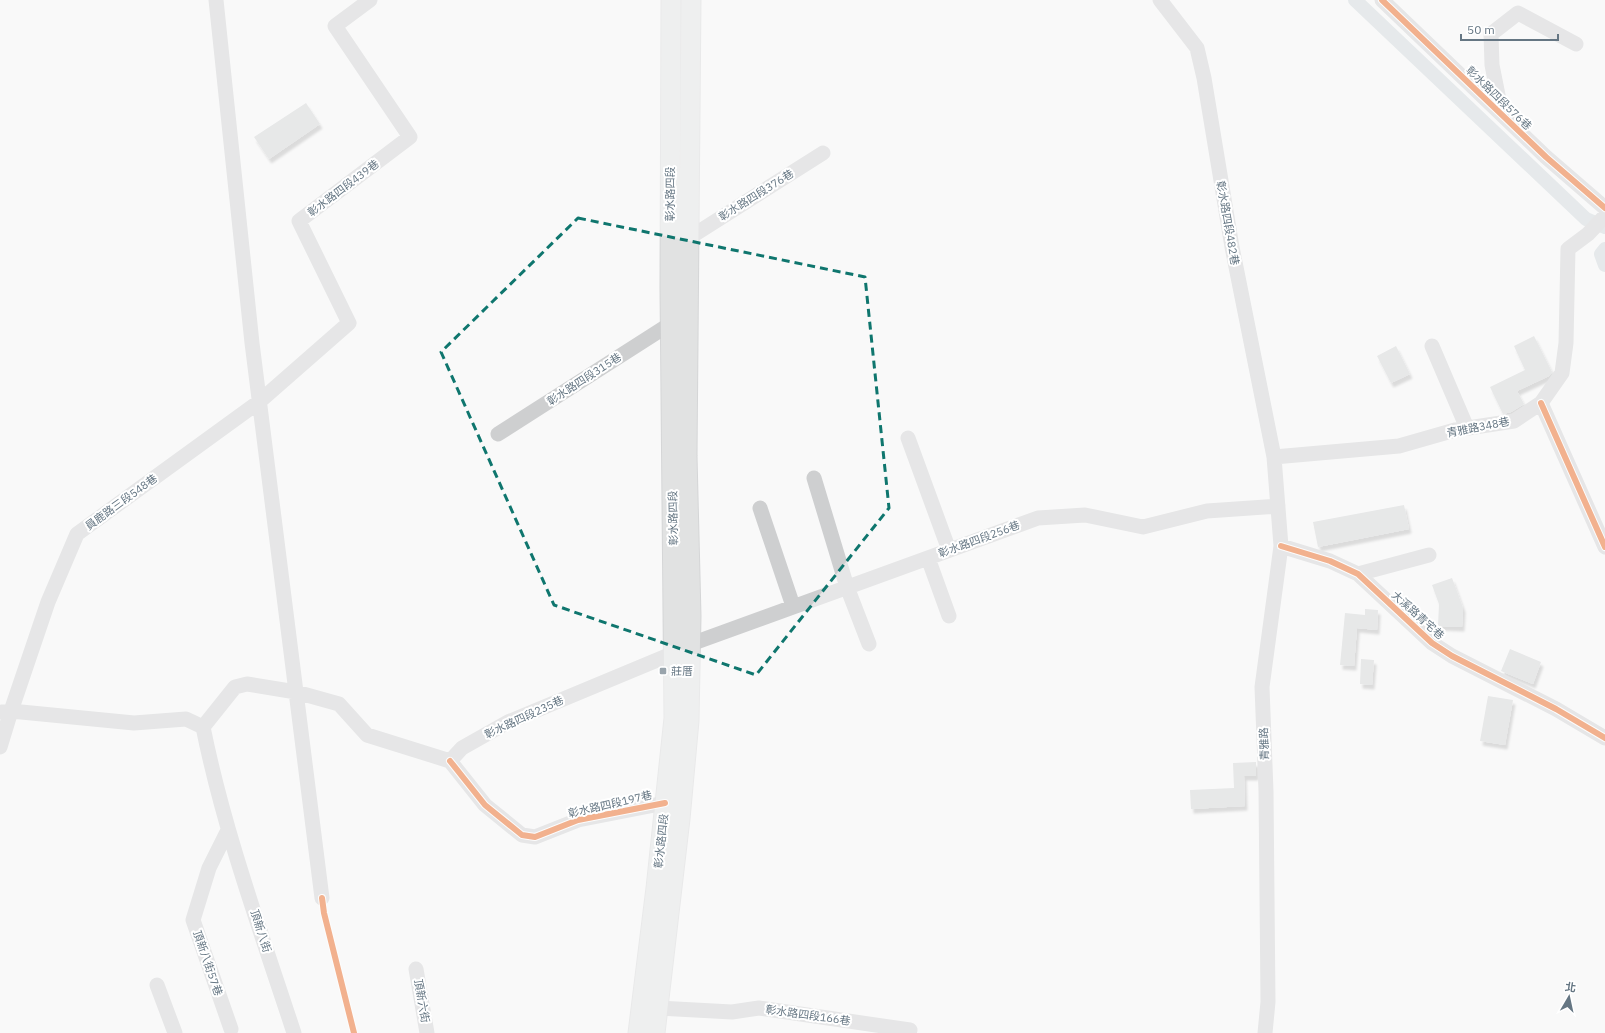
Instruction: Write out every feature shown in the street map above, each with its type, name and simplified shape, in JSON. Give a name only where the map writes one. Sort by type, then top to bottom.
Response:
[{"type":"main road","name":"彰水路四段","points":[[655,1033],[690,721],[687,456],[679,289],[671,0]]},
{"type":"main road","name":"彰水路四段","points":[[638,1033],[656,888],[674,718],[670,324],[679,289],[689,238],[691,0]]},
{"type":"street","points":[[216,0],[236,194],[260,401],[322,898]]},
{"type":"street","name":"彰水路四段439巷","points":[[260,401],[349,323],[299,221],[410,136],[335,26],[370,0]]},
{"type":"street","name":"彰水路四段482巷","points":[[1160,0],[1197,48],[1204,78],[1232,247],[1274,457]]},
{"type":"street","name":"彰水路四段576巷","points":[[1382,0],[1546,157],[1605,208]]},
{"type":"street","points":[[1502,115],[1492,65],[1491,34],[1518,13],[1576,44]]},
{"type":"street","name":"彰水路四段376巷","points":[[689,238],[823,153]]},
{"type":"street","name":"青雅路348巷","points":[[1274,457],[1399,446],[1455,430],[1514,421],[1541,403],[1562,374],[1566,343],[1568,249],[1588,234],[1605,216]]},
{"type":"street","name":"彰水路四段315巷","points":[[498,434],[670,324]]},
{"type":"street","points":[[1432,346],[1467,428]]},
{"type":"street","name":"員鹿路三段548巷","points":[[0,747],[5,712],[48,602],[77,534],[260,401]]},
{"type":"street","points":[[1541,403],[1605,547]]},
{"type":"street","points":[[908,438],[948,550]]},
{"type":"street","name":"青雅路","points":[[1265,1033],[1268,1002],[1266,791],[1262,688],[1281,546],[1274,457]]},
{"type":"street","points":[[814,478],[847,587],[869,644]]},
{"type":"street","name":"彰水路四段256巷","points":[[690,644],[1038,518],[1085,515],[1143,527],[1207,511],[1278,506]]},
{"type":"street","points":[[760,508],[793,606]]},
{"type":"street","name":"大溪路青宅巷","points":[[1281,546],[1330,561],[1358,574],[1432,643],[1452,656],[1556,709],[1605,738]]},
{"type":"street","points":[[1358,574],[1430,555]]},
{"type":"street","points":[[928,558],[949,616]]},
{"type":"street","name":"彰水路四段235巷","points":[[450,761],[462,748],[508,722],[674,653],[690,644]]},
{"type":"street","points":[[203,727],[235,687],[247,684],[296,692],[339,704],[367,735],[450,761]]},
{"type":"street","points":[[5,712],[134,723],[186,719],[203,727]]},
{"type":"street","points":[[203,727],[228,830]]},
{"type":"street","name":"彰水路四段197巷","points":[[450,761],[485,805],[522,835],[534,836],[578,820],[665,803]]},
{"type":"street","name":"頂新八街57巷","points":[[228,830],[209,868],[193,920],[232,1029]]},
{"type":"street","name":"頂新八街","points":[[228,830],[294,1033]]},
{"type":"street","name":"頂新六街","points":[[416,969],[427,1033]]},
{"type":"street","points":[[157,985],[175,1033]]},
{"type":"street","name":"彰水路四段166巷","points":[[658,1008],[732,1012],[759,1008],[910,1030]]},
{"type":"highlighted area","points":[[578,218],[865,277],[889,508],[756,675],[554,605],[441,352]]},
{"type":"building","points":[[306,103],[320,124],[269,159],[254,137]]},
{"type":"building","points":[[1534,336],[1552,372],[1549,376],[1517,391],[1524,404],[1511,412],[1503,414],[1490,387],[1525,370],[1514,346]]},
{"type":"building","points":[[1396,346],[1410,374],[1391,383],[1377,356]]},
{"type":"building","points":[[1404,505],[1409,529],[1318,547],[1313,522]]},
{"type":"building","points":[[1452,578],[1463,608],[1462,627],[1438,626],[1439,604],[1432,585]]},
{"type":"building","points":[[1365,609],[1378,610],[1377,630],[1357,628],[1354,666],[1340,665],[1345,613],[1365,615]]},
{"type":"building","points":[[1510,649],[1541,662],[1533,684],[1501,671]]},
{"type":"building","points":[[1361,659],[1374,660],[1372,685],[1360,684]]},
{"type":"building","points":[[1488,696],[1513,700],[1505,745],[1480,741]]},
{"type":"building","points":[[1256,762],[1256,776],[1244,776],[1245,806],[1191,809],[1190,790],[1234,788],[1233,763]]},
{"type":"waterway","points":[[1355,0],[1586,219],[1605,227]]},
{"type":"waterway","points":[[1605,249],[1601,254],[1605,265]]},
{"type":"cycle path","points":[[1382,0],[1546,157],[1605,208]]},
{"type":"cycle path","points":[[1541,403],[1605,547]]},
{"type":"cycle path","points":[[1281,546],[1330,561],[1358,574],[1432,643],[1452,656],[1556,709],[1605,738]]},
{"type":"cycle path","points":[[450,761],[485,805],[522,835],[535,837],[578,820],[665,803]]},
{"type":"cycle path","points":[[322,898],[324,913],[354,1033]]},
{"type":"place","name":"莊厝","points":[[663,671]]}]
